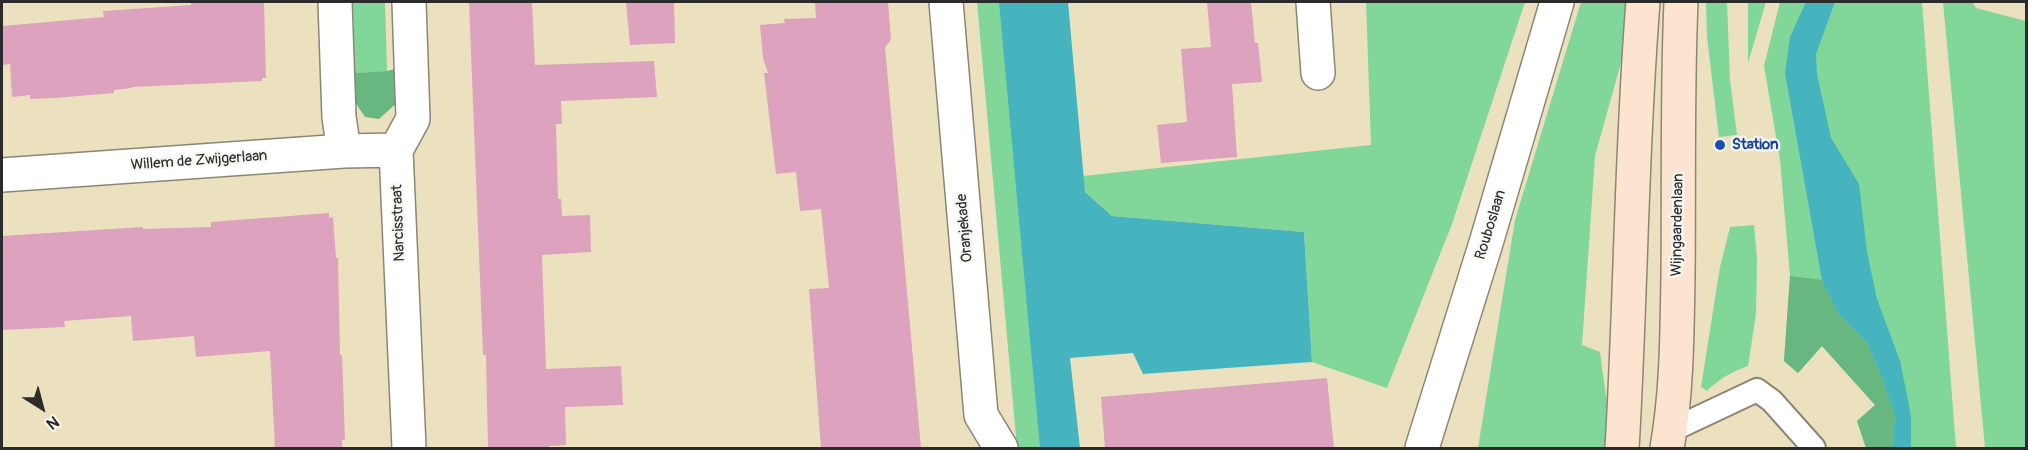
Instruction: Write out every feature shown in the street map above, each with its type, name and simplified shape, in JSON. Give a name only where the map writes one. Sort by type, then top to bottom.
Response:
[{"type":"main road","points":[[1623,448],[1628,347],[1630,219],[1643,2]]},
{"type":"main road","name":"Wijngaardenlaan","points":[[1669,440],[1674,412],[1677,305],[1679,150],[1677,87],[1681,2]]},
{"type":"street","points":[[335,2],[339,117],[344,150]]},
{"type":"street","points":[[396,150],[413,119],[410,2]]},
{"type":"street","name":"Oranjekade","points":[[946,2],[981,415],[1001,448]]},
{"type":"street","points":[[1313,2],[1318,73]]},
{"type":"street","name":"Rouboslaan","points":[[1422,448],[1557,2]]},
{"type":"street","name":"Willem de Zwijgerlaan","points":[[2,175],[344,150],[396,150]]},
{"type":"street","name":"Narcisstraat","points":[[396,150],[409,448]]},
{"type":"lane","points":[[1669,440],[1757,390],[1772,401],[1814,448]]},
{"type":"green space","points":[[353,2],[385,2],[387,71],[355,73]]},
{"type":"green space","points":[[977,2],[1002,2],[1041,448],[1017,448]]},
{"type":"green space","points":[[1366,2],[1525,2],[1452,224],[1387,388],[1312,362],[1304,232],[1112,216],[1085,192],[1083,176],[1371,145]]},
{"type":"green space","points":[[1581,2],[1634,2],[1634,16],[1595,156],[1582,345],[1600,352],[1613,448],[1478,448],[1515,220]]},
{"type":"green space","points":[[1706,2],[1727,2],[1730,80],[1737,135],[1719,137],[1707,37]]},
{"type":"green space","points":[[1748,2],[1766,2],[1748,63]]},
{"type":"green space","points":[[1780,2],[1922,2],[1956,448],[1866,448],[1857,421],[1875,405],[1822,346],[1798,373],[1784,361],[1790,276],[1780,160],[1764,66]]},
{"type":"green space","points":[[1943,2],[1973,2],[1976,8],[2026,21],[2026,448],[1985,448]]},
{"type":"green space","points":[[399,68],[399,101],[379,119],[365,117],[355,102],[355,73]]},
{"type":"green space","points":[[1754,225],[1757,259],[1756,314],[1748,366],[1726,376],[1707,391],[1701,387],[1720,267],[1730,227]]},
{"type":"green space","points":[[1790,276],[1822,280],[1838,313],[1867,342],[1895,416],[1893,448],[1866,448],[1857,421],[1875,405],[1822,346],[1798,373],[1784,361]]},
{"type":"water","points":[[999,2],[1068,2],[1085,192],[1112,216],[1304,232],[1312,362],[1143,374],[1133,353],[1070,358],[1080,448],[1040,448]]},
{"type":"water","points":[[1806,2],[1835,2],[1816,54],[1817,74],[1831,138],[1859,184],[1867,252],[1877,299],[1900,361],[1907,395],[1911,417],[1911,448],[1893,448],[1895,416],[1882,377],[1867,342],[1838,313],[1822,280],[1785,73],[1790,37]]},
{"type":"building","points":[[191,2],[264,2],[266,78],[262,78],[262,81],[132,87],[114,90],[114,93],[55,98],[30,99],[30,95],[12,97],[10,64],[2,65],[2,26],[104,17],[103,11],[191,5]]},
{"type":"building","points":[[469,2],[532,2],[535,65],[654,61],[657,97],[561,101],[562,124],[556,124],[558,199],[561,199],[562,216],[590,215],[591,252],[542,255],[546,369],[621,366],[623,405],[565,407],[566,445],[549,446],[549,448],[488,448],[486,355],[483,355]]},
{"type":"building","points":[[626,2],[674,2],[675,43],[630,45]]},
{"type":"building","points":[[815,2],[888,2],[891,40],[885,47],[921,448],[821,448],[809,289],[829,288],[821,209],[800,211],[796,172],[776,174],[764,73],[768,73],[763,58],[760,25],[785,23],[784,19],[816,18]]},
{"type":"building","points":[[1207,2],[1251,2],[1262,82],[1232,84],[1237,157],[1161,163],[1157,125],[1187,122],[1181,49],[1211,47]]},
{"type":"building","points":[[329,213],[329,218],[333,217],[336,258],[338,258],[345,440],[342,440],[342,448],[275,448],[270,351],[196,357],[194,336],[133,341],[131,316],[64,321],[65,327],[2,330],[2,236],[143,227],[143,229],[211,227],[211,222]]},
{"type":"building","points":[[1327,378],[1334,448],[1105,448],[1101,397]]},
{"type":"place","name":"Station","points":[[1720,145]]}]
